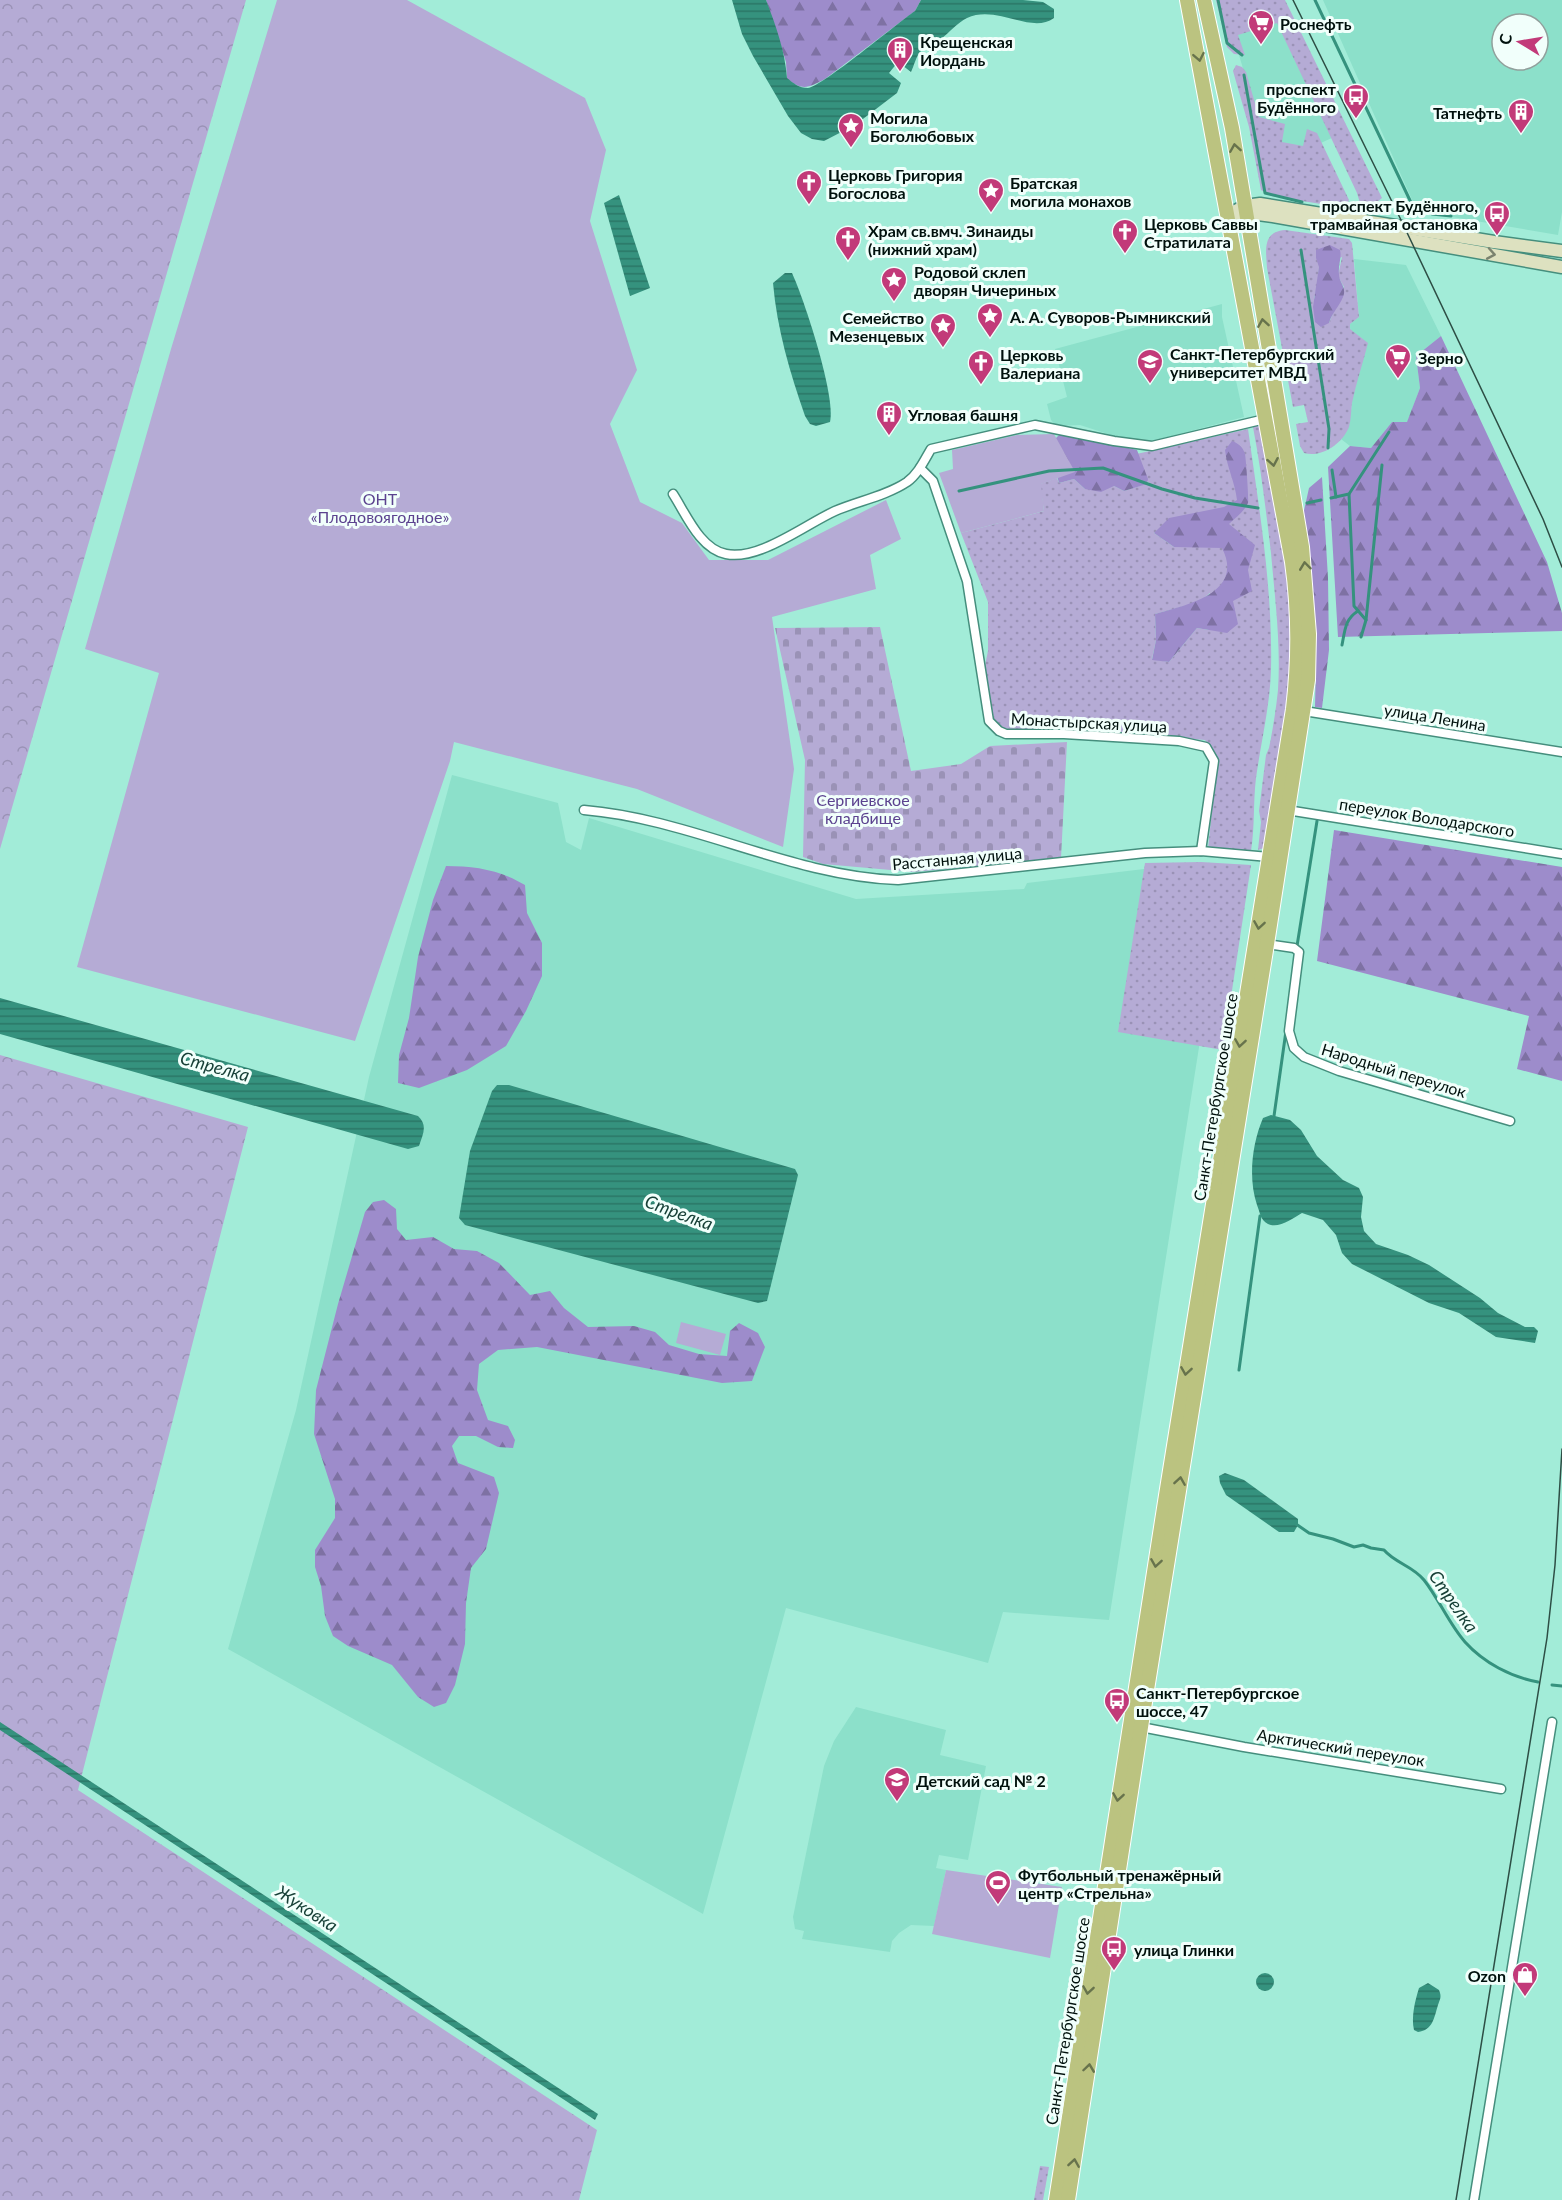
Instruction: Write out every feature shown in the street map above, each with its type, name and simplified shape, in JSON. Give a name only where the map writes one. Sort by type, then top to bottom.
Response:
[{"type":"main road","name":"Санкт-Петербургское шоссе","points":[[1056,2200],[1296,683],[1298,628],[1292,562],[1187,0]]},
{"type":"main road","name":"Санкт-Петербургское шоссе","points":[[1068,2200],[1308,680],[1309,634],[1302,547],[1246,211],[1224,89],[1204,0]]},
{"type":"main road","points":[[1228,215],[1246,211],[1260,204],[1562,251]]},
{"type":"main road","points":[[1246,211],[1562,267]]},
{"type":"street","points":[[673,494],[709,547],[726,554],[742,554],[785,540],[833,512],[904,483],[920,468],[931,449],[1035,425],[1152,446],[1265,419]]},
{"type":"street","name":"Монастырская улица","points":[[920,468],[933,481],[967,581],[989,721],[994,728],[1013,735],[1064,734],[1168,740],[1206,747],[1214,761],[1201,851]]},
{"type":"street","name":"улица Ленина","points":[[1304,711],[1562,752]]},
{"type":"street","name":"Расстанная улица","points":[[584,810],[636,817],[812,868],[872,879],[898,880],[1145,853],[1201,851],[1269,857]]},
{"type":"street","name":"переулок Володарского","points":[[1287,810],[1562,854]]},
{"type":"street","name":"Народный переулок","points":[[1267,944],[1294,948],[1299,952],[1289,1031],[1294,1048],[1304,1058],[1339,1071],[1510,1121]]},
{"type":"street","points":[[1474,2200],[1552,1722]]},
{"type":"street","name":"Арктический переулок","points":[[1141,1727],[1244,1747],[1501,1788]]},
{"type":"shaded area","points":[[1323,0],[1562,0],[1562,212],[1558,235],[1417,211]]},
{"type":"shaded area","points":[[1276,18],[1334,137],[1303,151],[1281,146],[1258,118],[1232,32]]},
{"type":"shaded area","points":[[1354,259],[1406,265],[1441,336],[1416,356],[1420,388],[1407,423],[1392,422],[1371,448],[1350,446],[1341,439],[1349,426],[1352,403],[1350,324],[1359,317]]},
{"type":"shaded area","name":"Санкт-Петербургский университет МВД","points":[[1222,304],[1222,317],[1244,417],[1152,441],[1114,436],[1080,425],[1056,426],[1051,420],[1047,404],[1067,397],[1055,349]]},
{"type":"shaded area","points":[[452,775],[558,803],[566,842],[581,850],[589,818],[856,899],[1024,889],[1027,883],[1144,869],[1227,869],[1109,1620],[1003,1612],[988,1663],[786,1608],[703,1914],[228,1649],[296,1410],[369,1077]]},
{"type":"shaded area","name":"Детский сад № 2","points":[[856,1707],[946,1730],[940,1755],[986,1766],[968,1860],[939,1855],[936,1868],[946,1870],[934,1926],[911,1925],[892,1941],[890,1952],[802,1939],[804,1931],[795,1929],[793,1917],[824,1766],[834,1741]]},
{"type":"green space","points":[[0,0],[246,0],[0,849]]},
{"type":"green space","name":"ОНТ «Плодовоягодное»","points":[[277,0],[407,0],[585,98],[606,150],[590,221],[637,370],[610,424],[640,502],[682,523],[709,560],[768,560],[886,500],[901,539],[870,555],[876,589],[772,617],[794,769],[783,847],[637,789],[454,742],[450,761],[355,1041],[77,967],[159,673],[85,649],[171,349]]},
{"type":"green space","points":[[766,0],[921,0],[915,11],[825,79],[802,87],[787,79],[786,62]]},
{"type":"green space","points":[[1216,0],[1285,0],[1382,198],[1372,206],[1362,210],[1357,193],[1277,23],[1238,35],[1245,55],[1234,54],[1227,47]]},
{"type":"green space","points":[[1236,65],[1242,67],[1246,72],[1259,117],[1285,124],[1282,142],[1303,146],[1307,129],[1317,133],[1349,200],[1346,208],[1271,196],[1261,190],[1249,127],[1233,71]]},
{"type":"green space","points":[[1278,231],[1349,239],[1352,243],[1359,317],[1350,324],[1350,329],[1368,343],[1352,403],[1349,427],[1342,439],[1331,448],[1318,453],[1304,453],[1300,446],[1296,424],[1308,422],[1304,405],[1293,407],[1267,268],[1267,243],[1272,234]],"holes":[[[1342,257],[1338,276],[1344,287],[1329,323],[1314,298],[1318,285],[1319,267]]]},
{"type":"green space","points":[[1330,245],[1340,250],[1339,274],[1344,294],[1329,323],[1321,327],[1315,322],[1313,307],[1319,267],[1316,250]]},
{"type":"green space","points":[[1441,336],[1547,562],[1562,613],[1562,631],[1338,637],[1328,467],[1350,446],[1371,448],[1392,422],[1407,422],[1420,388],[1416,356]]},
{"type":"green space","points":[[1261,424],[1287,562],[1293,645],[1290,696],[1282,747],[1264,848],[1258,850],[1261,822],[1259,811],[1279,673],[1271,553],[1253,427]]},
{"type":"green space","points":[[1248,429],[1264,549],[1271,640],[1270,684],[1256,778],[1251,851],[1208,849],[1217,761],[1205,740],[1104,732],[1012,730],[1001,727],[994,719],[984,670],[988,651],[988,602],[961,533],[1044,511],[1040,484],[1057,478],[1059,483],[1074,479],[1085,489],[1114,486],[1124,491],[1149,483],[1141,474],[1132,455]],"holes":[[[1212,510],[1212,547],[1174,547],[1154,533]],[[1210,593],[1209,630],[1197,628],[1169,662],[1152,659],[1156,640],[1155,614],[1199,602]]]},
{"type":"green space","points":[[1061,433],[1137,450],[1148,479],[1147,484],[1124,491],[1114,486],[1101,492],[1085,489],[1074,479],[1059,483],[1052,458],[1054,440]]},
{"type":"green space","points":[[1054,434],[1075,472],[1041,484],[1044,511],[961,533],[939,473],[953,469],[952,450],[1017,435]]},
{"type":"green space","points":[[1232,441],[1243,449],[1245,454],[1248,503],[1229,524],[1255,545],[1248,570],[1252,591],[1233,601],[1238,624],[1227,633],[1197,628],[1169,662],[1152,660],[1156,640],[1155,614],[1196,601],[1209,594],[1226,576],[1227,563],[1222,548],[1174,547],[1154,533],[1169,518],[1224,507],[1237,500],[1225,450]]},
{"type":"green space","points":[[1322,477],[1328,578],[1329,650],[1322,708],[1315,707],[1316,663],[1311,577],[1303,515],[1309,488]]},
{"type":"green space","name":"Сергиевское кладбище","points":[[880,627],[911,771],[961,764],[990,746],[1067,742],[1061,858],[913,872],[823,864],[803,857],[805,760],[775,628]]},
{"type":"green space","points":[[1334,830],[1562,867],[1562,1081],[1517,1069],[1529,1016],[1317,961]]},
{"type":"green space","points":[[1201,862],[1251,865],[1223,1050],[1118,1032],[1145,863]]},
{"type":"green space","points":[[446,866],[487,870],[525,885],[527,913],[542,943],[542,976],[506,1046],[467,1070],[419,1088],[398,1083],[399,1055],[409,1018],[418,957],[433,900]]},
{"type":"green space","points":[[0,1055],[248,1127],[78,1790],[597,2130],[579,2200],[0,2200]]},
{"type":"green space","points":[[384,1200],[396,1209],[397,1229],[406,1240],[433,1237],[454,1249],[477,1251],[499,1263],[530,1295],[550,1291],[564,1308],[588,1327],[634,1326],[655,1332],[669,1345],[699,1354],[727,1356],[730,1331],[739,1323],[758,1333],[765,1347],[752,1381],[722,1383],[537,1347],[498,1350],[479,1364],[477,1390],[488,1420],[508,1426],[515,1440],[513,1448],[498,1447],[476,1436],[459,1436],[452,1446],[458,1463],[494,1477],[499,1493],[486,1549],[471,1568],[466,1603],[465,1644],[455,1685],[446,1703],[434,1707],[418,1697],[392,1665],[348,1646],[333,1636],[325,1616],[321,1586],[315,1567],[315,1550],[335,1518],[335,1499],[314,1434],[316,1390],[365,1212],[373,1202]]},
{"type":"green space","points":[[681,1322],[726,1334],[720,1355],[676,1343]]},
{"type":"green space","name":"Футбольный тренажёрный центр «Стрельна»","points":[[946,1870],[1062,1887],[1050,1958],[932,1934]]},
{"type":"green space","points":[[1040,2166],[1049,2167],[1043,2200],[1034,2200]]},
{"type":"water","points":[[732,0],[766,0],[777,29],[787,78],[799,86],[808,88],[828,77],[915,11],[921,0],[1043,2],[1054,9],[1054,18],[1035,23],[990,14],[967,18],[941,39],[923,49],[911,72],[898,62],[889,73],[901,83],[897,93],[855,125],[824,141],[812,139],[801,133],[788,116],[742,34]]},
{"type":"water","points":[[619,195],[650,288],[630,296],[604,203]]},
{"type":"water","points":[[785,273],[792,273],[824,370],[831,409],[830,422],[816,426],[810,424],[805,416],[781,334],[773,283]]},
{"type":"water","points":[[0,998],[418,1116],[424,1126],[422,1138],[419,1146],[408,1149],[0,1034]]},
{"type":"water","points":[[497,1085],[509,1085],[795,1169],[798,1175],[767,1301],[758,1303],[465,1225],[459,1218],[470,1151],[492,1091]]},
{"type":"water","points":[[1271,1115],[1290,1120],[1301,1130],[1317,1156],[1343,1180],[1359,1188],[1363,1197],[1361,1217],[1364,1231],[1376,1244],[1429,1265],[1480,1298],[1498,1313],[1525,1327],[1534,1327],[1538,1331],[1535,1343],[1496,1337],[1459,1313],[1429,1303],[1352,1264],[1342,1253],[1336,1235],[1323,1220],[1302,1213],[1277,1225],[1265,1222],[1254,1195],[1252,1161],[1263,1118]]},
{"type":"water","points":[[1225,1473],[1244,1480],[1298,1519],[1294,1532],[1279,1532],[1226,1495],[1219,1476]]},
{"type":"water","points":[[0,1722],[598,2114],[595,2120],[0,1730]]},
{"type":"water","points":[[1265,1973],[1271,1976],[1274,1982],[1271,1988],[1265,1991],[1259,1988],[1256,1982],[1259,1976]]},
{"type":"water","points":[[1428,1983],[1439,1990],[1440,1998],[1432,2023],[1427,2029],[1418,2032],[1414,2030],[1413,2025],[1415,2004],[1419,1988]]},
{"type":"waterway","points":[[1218,0],[1227,43],[1242,55]]},
{"type":"waterway","points":[[1315,0],[1415,211],[1421,212]]},
{"type":"waterway","points":[[1244,75],[1265,193],[1302,202]]},
{"type":"waterway","points":[[1432,214],[1451,216]]},
{"type":"waterway","points":[[1301,250],[1329,429],[1328,448]]},
{"type":"waterway","points":[[1331,498],[1349,494],[1389,432]]},
{"type":"waterway","points":[[1361,637],[1366,620],[1382,465]]},
{"type":"waterway","points":[[959,491],[1049,471],[1103,468],[1195,498],[1258,508]]},
{"type":"waterway","points":[[1332,470],[1336,497]]},
{"type":"waterway","points":[[1349,494],[1354,606],[1366,620]]},
{"type":"waterway","points":[[1307,503],[1321,500]]},
{"type":"waterway","points":[[1342,645],[1348,621],[1358,611]]},
{"type":"waterway","points":[[1297,946],[1317,821]]},
{"type":"waterway","points":[[1274,1116],[1286,1031]]},
{"type":"waterway","points":[[1239,1370],[1260,1216]]},
{"type":"waterway","name":"Стрелка","points":[[1296,1524],[1309,1533],[1354,1547],[1363,1545],[1384,1550],[1420,1575],[1472,1650],[1498,1668],[1518,1677],[1538,1682]]},
{"type":"waterway","points":[[1552,1685],[1562,1686]]},
{"type":"tram line","points":[[1293,0],[1402,222],[1543,519],[1562,567]]},
{"type":"tram line","points":[[1456,2200],[1547,1638],[1555,1565],[1562,1449]]},
{"type":"place","name":"Роснефть","points":[[1261,46]]},
{"type":"place","name":"Крещенская Иордань","points":[[900,73]]},
{"type":"place","name":"проспект Будённого","points":[[1356,120]]},
{"type":"place","name":"Татнефть","points":[[1521,135]]},
{"type":"place","name":"Могила Боголюбовых","points":[[851,149]]},
{"type":"place","name":"Церковь Григория Богослова","points":[[809,206]]},
{"type":"place","name":"Братская могила монахов","points":[[991,214]]},
{"type":"place","name":"проспект Будённого, трамвайная остановка","points":[[1497,237]]},
{"type":"place","name":"Церковь Саввы Стратилата","points":[[1125,255]]},
{"type":"place","name":"Храм св.вмч. Зинаиды (нижний храм)","points":[[848,262]]},
{"type":"place","name":"Родовой склеп дворян Чичериных","points":[[894,303]]},
{"type":"place","name":"А. А. Суворов-Рымникский","points":[[990,339]]},
{"type":"place","name":"Семейство Мезенцевых","points":[[943,349]]},
{"type":"place","name":"Зерно","points":[[1398,380]]},
{"type":"place","name":"Санкт-Петербургский университет МВД","points":[[1150,385]]},
{"type":"place","name":"Церковь Валериана","points":[[981,386]]},
{"type":"place","name":"Угловая башня","points":[[889,437]]},
{"type":"place","name":"Санкт-Петербургское шоссе, 47","points":[[1117,1724]]},
{"type":"place","name":"Детский сад № 2","points":[[897,1803]]},
{"type":"place","name":"Футбольный тренажёрный центр «Стрельна»","points":[[998,1906]]},
{"type":"place","name":"улица Глинки","points":[[1114,1972]]},
{"type":"place","name":"Ozon","points":[[1525,1998]]},
{"type":"water label","name":"Жуковка","points":[[307,1908]]}]
